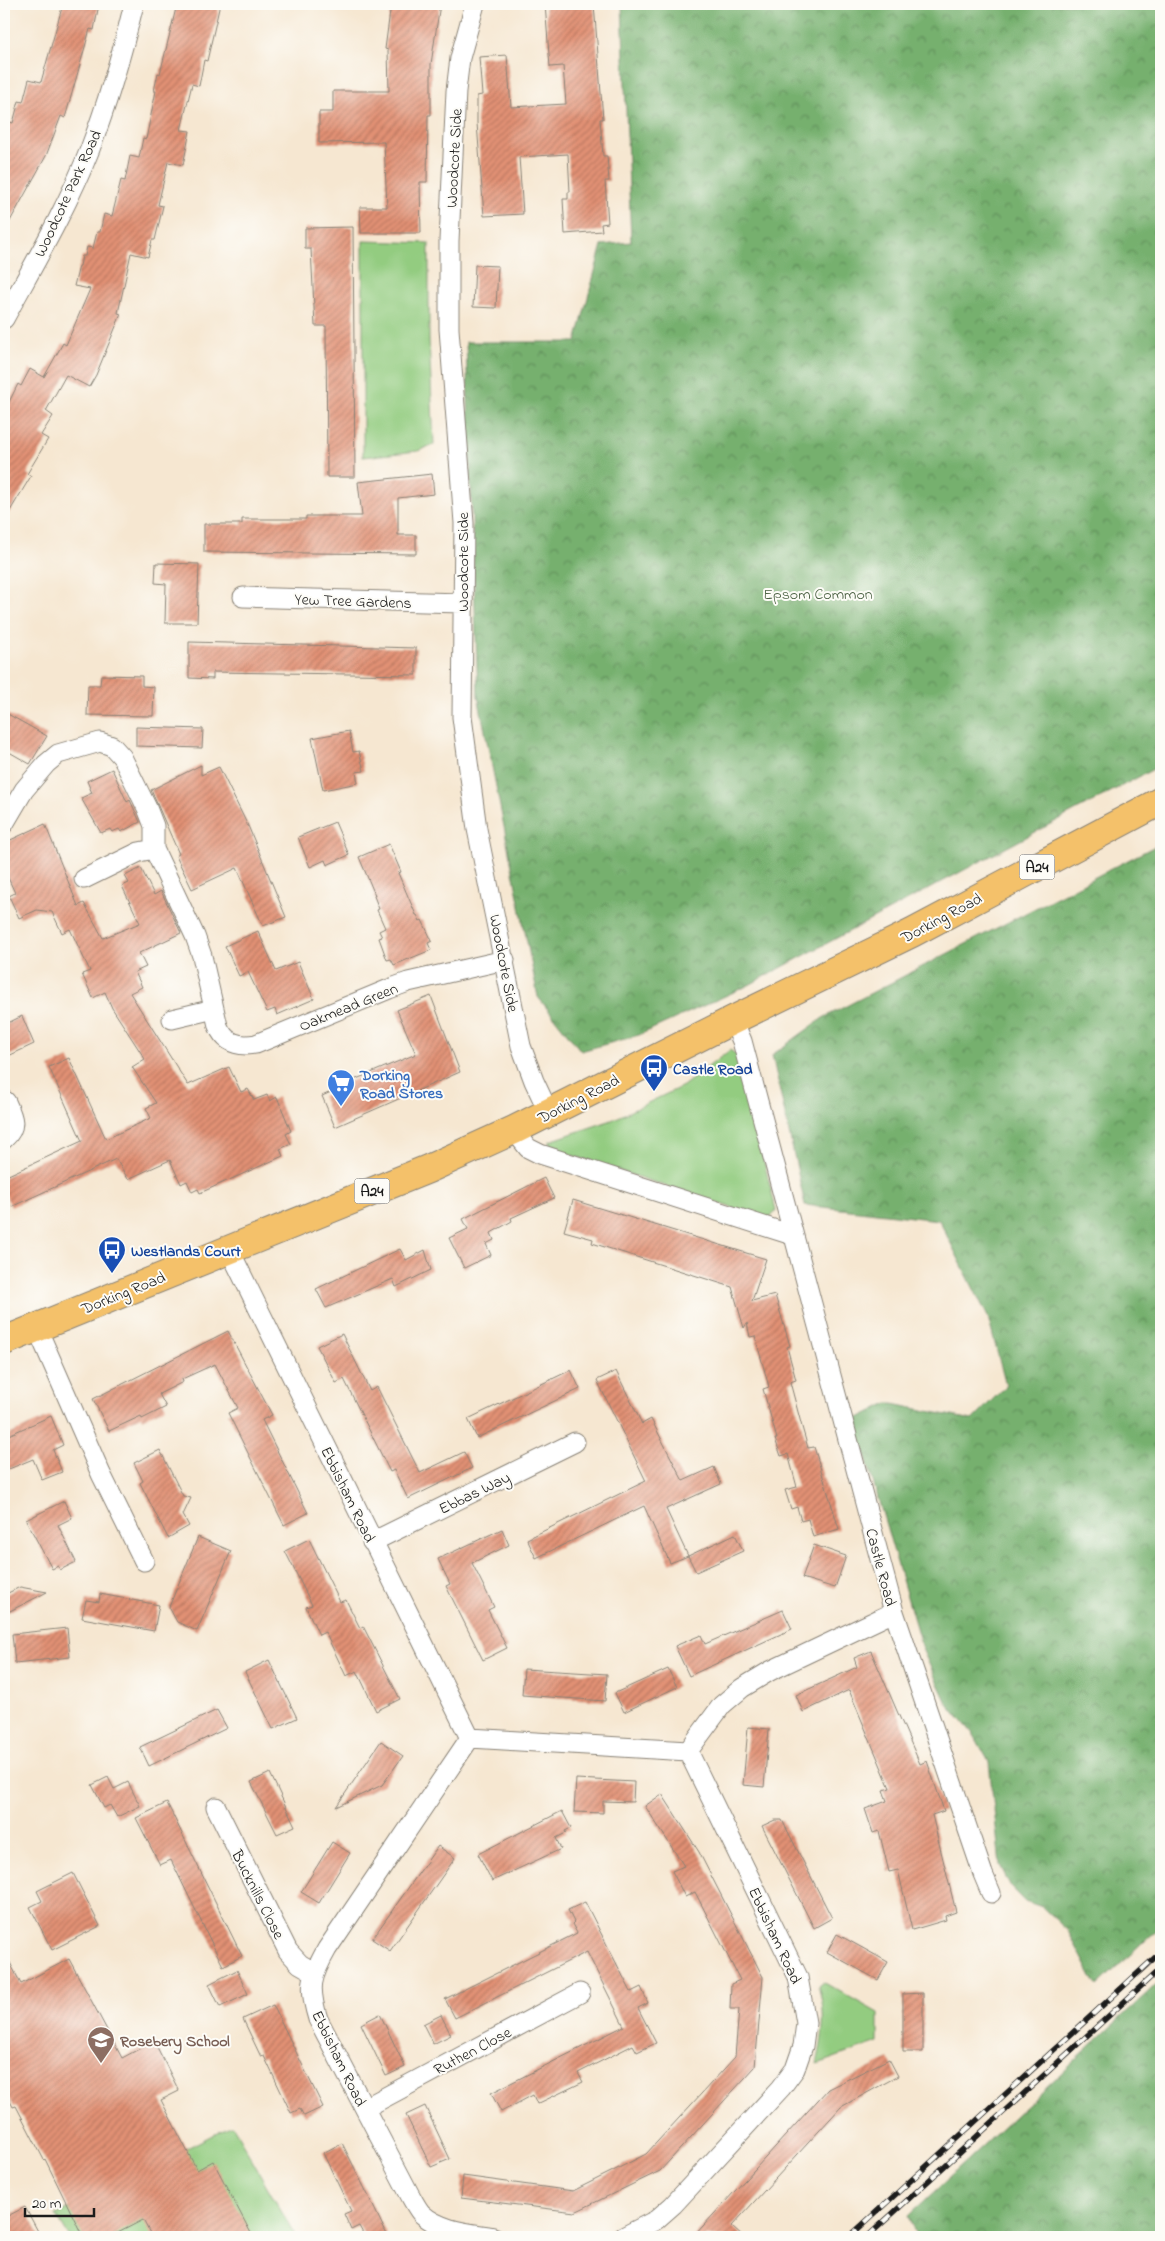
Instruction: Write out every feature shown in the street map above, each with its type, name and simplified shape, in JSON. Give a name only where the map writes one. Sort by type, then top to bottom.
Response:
[{"type":"highway","name":"Dorking Road","points":[[4,1341],[428,1169],[514,1130],[912,933],[1161,801]]},
{"type":"street","name":"Woodcote Park Road","points":[[4,319],[55,224],[89,151],[134,4]]},
{"type":"street","name":"Woodcote Side","points":[[475,4],[460,58],[456,91],[449,241],[449,329],[464,523],[462,717],[477,829],[521,1046],[534,1081],[549,1113]]},
{"type":"street","name":"Yew Tree Gardens","points":[[243,597],[462,603]]},
{"type":"street","name":"Oakmead Green","points":[[4,824],[24,790],[46,764],[58,754],[100,742],[112,746],[122,757],[148,808],[154,826],[154,849],[195,936],[222,1035],[232,1043],[243,1046],[256,1044],[395,987],[505,960]]},
{"type":"street","points":[[84,879],[139,852],[154,849]]},
{"type":"street","points":[[172,1019],[214,1009]]},
{"type":"street","name":"Castle Road","points":[[733,1020],[742,1041],[792,1235],[894,1612],[983,1874],[992,1893]]},
{"type":"street","points":[[4,1100],[15,1120],[12,1131],[4,1139]]},
{"type":"street","points":[[514,1130],[528,1148],[540,1154],[792,1235]]},
{"type":"street","name":"Ebbisham Road","points":[[229,1249],[470,1738],[326,1948],[314,1972],[311,1997],[318,2019],[410,2197],[422,2214],[441,2225],[460,2231],[494,2237]]},
{"type":"street","points":[[37,1328],[124,1522],[144,1562]]},
{"type":"street","name":"Ebbas Way","points":[[372,1542],[575,1442]]},
{"type":"street","points":[[470,1738],[688,1751],[722,1705],[742,1688],[770,1671],[894,1612]]},
{"type":"street","name":"Ebbisham Road","points":[[623,2237],[656,2220],[673,2205],[774,2096],[795,2069],[804,2039],[806,2023],[798,1977],[688,1751]]},
{"type":"street","name":"Bucknills Close","points":[[216,1807],[288,1952],[300,1964],[314,1972]]},
{"type":"street","name":"Ruthen Close","points":[[365,2108],[580,1993]]},
{"type":"green space","name":"Epsom Common","points":[[622,4],[1161,4],[1161,765],[747,986],[639,1035],[581,1051],[538,997],[478,696],[466,342],[576,342],[602,245],[631,242]]},
{"type":"green space","points":[[363,241],[429,243],[429,340],[434,444],[418,451],[363,457]]},
{"type":"green space","points":[[1161,843],[1161,1926],[1097,1986],[1068,1931],[1042,1907],[1025,1901],[1011,1887],[1000,1865],[989,1762],[974,1735],[947,1703],[923,1651],[855,1420],[888,1403],[972,1420],[1006,1386],[988,1317],[939,1220],[805,1205],[772,1055],[823,1018]]},
{"type":"green space","points":[[730,1050],[738,1056],[776,1210],[769,1220],[550,1148],[550,1141],[612,1120],[683,1086]]},
{"type":"green space","points":[[1161,1980],[1161,2237],[917,2237],[908,2216]]},
{"type":"green space","points":[[823,1982],[878,2013],[878,2042],[817,2064],[823,2025],[821,1996],[818,1986]]},
{"type":"green space","points":[[232,2125],[296,2237],[69,2237],[56,2215]]},
{"type":"building","points":[[63,4],[99,4],[94,30],[90,29],[65,118],[61,116],[46,156],[4,232],[4,120],[13,123],[19,101],[23,102],[29,79],[41,82]]},
{"type":"building","points":[[177,4],[220,4],[207,61],[204,60],[199,86],[192,84],[181,130],[190,131],[183,165],[168,162],[158,205],[163,206],[155,240],[152,240],[148,257],[131,253],[118,313],[121,314],[96,375],[89,387],[66,375],[46,411],[53,416],[41,435],[48,439],[27,474],[31,476],[4,521],[4,412],[18,384],[21,386],[30,369],[44,377],[63,343],[66,345],[90,289],[74,286],[82,256],[85,256],[87,247],[93,248],[97,232],[100,232],[104,214],[112,216],[121,180],[125,181],[130,156],[139,158],[143,138],[146,139],[158,73],[160,74]]},
{"type":"building","points":[[391,4],[440,4],[431,64],[431,115],[428,115],[427,182],[420,182],[421,233],[361,233],[360,207],[387,207],[384,142],[319,143],[319,112],[333,112],[333,91],[389,91],[388,50],[385,49]]},
{"type":"building","points":[[545,4],[594,4],[603,119],[600,119],[603,156],[607,156],[609,181],[605,181],[608,223],[601,224],[602,231],[565,234],[563,199],[568,199],[568,192],[570,192],[568,154],[519,157],[523,214],[484,216],[477,123],[477,96],[482,95],[479,57],[507,55],[511,107],[566,104],[563,66],[550,67]]},
{"type":"building","points":[[353,227],[355,477],[327,477],[326,326],[315,326],[311,249],[305,249],[305,228]]},
{"type":"building","points":[[475,265],[498,266],[496,308],[473,307]]},
{"type":"building","points":[[432,474],[434,494],[398,498],[398,535],[416,535],[416,554],[204,552],[204,524],[242,524],[242,519],[306,519],[306,516],[362,516],[358,482]]},
{"type":"building","points":[[156,563],[199,564],[197,623],[165,623],[166,584],[155,583]]},
{"type":"building","points":[[189,642],[416,648],[416,675],[213,672],[213,679],[189,678]]},
{"type":"building","points":[[101,675],[142,676],[142,686],[154,687],[153,716],[87,715],[88,685],[100,685]]},
{"type":"building","points":[[4,712],[47,736],[30,764],[4,749]]},
{"type":"building","points":[[136,727],[203,729],[202,748],[136,746]]},
{"type":"building","points":[[349,731],[353,752],[359,751],[364,771],[356,772],[358,783],[323,790],[312,738]]},
{"type":"building","points":[[201,765],[201,775],[219,767],[249,828],[286,917],[263,926],[237,868],[192,889],[176,856],[179,854],[151,790]]},
{"type":"building","points":[[112,769],[127,802],[130,800],[140,822],[121,832],[119,829],[112,832],[110,829],[101,833],[81,798],[92,793],[87,781]]},
{"type":"building","points":[[335,822],[349,855],[327,865],[325,860],[310,867],[298,837]]},
{"type":"building","points":[[45,824],[78,906],[84,903],[103,938],[140,923],[122,886],[129,883],[125,876],[141,868],[154,895],[161,891],[181,933],[139,953],[146,967],[135,972],[142,987],[130,993],[188,1085],[229,1067],[241,1092],[248,1089],[254,1100],[267,1095],[270,1101],[277,1097],[291,1131],[286,1134],[291,1144],[280,1149],[283,1156],[200,1193],[198,1189],[192,1192],[187,1181],[181,1184],[170,1160],[128,1179],[116,1159],[11,1207],[4,1192],[4,1177],[82,1141],[49,1067],[69,1058],[106,1139],[151,1118],[146,1108],[156,1103],[132,1067],[145,1059],[112,1008],[105,992],[93,998],[82,974],[90,971],[70,929],[62,933],[52,912],[37,910],[19,918],[9,896],[15,893],[4,869],[4,843]]},
{"type":"building","points":[[389,844],[401,872],[398,873],[416,915],[420,921],[422,920],[432,941],[428,943],[431,950],[394,965],[391,959],[387,960],[379,938],[382,937],[379,931],[385,928],[377,910],[379,909],[375,895],[359,857]]},
{"type":"building","points":[[258,931],[276,971],[298,962],[314,999],[277,1015],[275,1009],[267,1012],[248,972],[239,976],[225,946]]},
{"type":"building","points":[[431,996],[460,1072],[335,1127],[322,1096],[331,1092],[330,1090],[416,1054],[397,1010]]},
{"type":"building","points":[[22,1016],[34,1044],[4,1058],[4,1025]]},
{"type":"building","points":[[544,1178],[554,1198],[511,1218],[512,1221],[491,1233],[494,1240],[486,1244],[491,1255],[464,1268],[449,1238],[468,1229],[463,1219]]},
{"type":"building","points":[[573,1200],[766,1259],[752,1301],[775,1295],[790,1346],[787,1347],[796,1380],[790,1382],[802,1427],[808,1448],[814,1447],[839,1529],[813,1537],[808,1519],[801,1521],[797,1507],[791,1509],[785,1490],[797,1487],[788,1454],[781,1456],[775,1439],[777,1439],[763,1389],[769,1387],[755,1336],[750,1337],[747,1323],[744,1328],[732,1287],[592,1243],[593,1239],[564,1231]]},
{"type":"building","points":[[400,1249],[406,1260],[425,1250],[431,1270],[396,1287],[393,1279],[326,1308],[316,1289]]},
{"type":"building","points":[[228,1331],[272,1415],[262,1420],[308,1513],[284,1525],[228,1413],[238,1408],[215,1364],[182,1379],[183,1382],[159,1394],[166,1407],[142,1419],[141,1416],[109,1431],[93,1399]]},
{"type":"building","points":[[342,1334],[370,1391],[377,1387],[420,1473],[464,1452],[472,1468],[408,1499],[394,1470],[390,1472],[344,1379],[336,1383],[317,1346]]},
{"type":"building","points":[[571,1370],[580,1389],[477,1438],[468,1419]]},
{"type":"building","points":[[616,1371],[642,1424],[651,1419],[683,1481],[714,1467],[721,1484],[666,1509],[688,1556],[670,1563],[644,1506],[536,1558],[527,1539],[646,1481],[597,1380]]},
{"type":"building","points":[[51,1416],[63,1445],[53,1450],[62,1472],[42,1480],[33,1459],[4,1471],[4,1437]]},
{"type":"building","points":[[160,1450],[183,1496],[191,1498],[183,1515],[189,1526],[168,1538],[140,1483],[143,1481],[134,1463]]},
{"type":"building","points":[[64,1501],[72,1518],[58,1525],[76,1562],[60,1570],[58,1566],[52,1569],[26,1520]]},
{"type":"building","points":[[502,1529],[509,1545],[472,1563],[494,1607],[488,1610],[507,1648],[483,1660],[446,1586],[450,1584],[438,1559]]},
{"type":"building","points":[[735,1534],[743,1551],[696,1572],[688,1556]]},
{"type":"building","points":[[198,1537],[231,1551],[197,1631],[177,1622],[169,1607]]},
{"type":"building","points":[[309,1539],[340,1602],[346,1600],[360,1628],[363,1626],[400,1699],[376,1711],[357,1671],[346,1676],[325,1632],[319,1635],[306,1607],[312,1605],[285,1551]]},
{"type":"building","points":[[814,1545],[846,1556],[835,1588],[802,1578]]},
{"type":"building","points":[[20,1587],[47,1592],[4,1614],[4,1595]]},
{"type":"building","points":[[100,1594],[159,1605],[154,1631],[82,1618],[86,1600],[99,1602]]},
{"type":"building","points":[[783,1610],[792,1629],[689,1676],[675,1646],[701,1635],[705,1644]]},
{"type":"building","points":[[67,1628],[70,1657],[15,1663],[12,1634]]},
{"type":"building","points":[[871,1651],[920,1764],[927,1761],[944,1811],[932,1815],[956,1912],[945,1916],[946,1920],[912,1930],[898,1870],[889,1872],[879,1831],[873,1833],[865,1809],[887,1801],[883,1790],[890,1788],[849,1690],[803,1712],[796,1695],[857,1667],[854,1658]]},
{"type":"building","points":[[269,1660],[297,1718],[273,1729],[245,1672]]},
{"type":"building","points":[[524,1669],[607,1674],[605,1701],[522,1695]]},
{"type":"building","points":[[668,1669],[677,1687],[624,1712],[615,1693]]},
{"type":"building","points":[[217,1710],[227,1728],[149,1766],[140,1747]]},
{"type":"building","points":[[748,1727],[769,1729],[764,1787],[743,1785]]},
{"type":"building","points":[[381,1741],[403,1756],[382,1785],[336,1807]]},
{"type":"building","points":[[270,1773],[295,1826],[277,1834],[251,1782]]},
{"type":"building","points":[[108,1777],[114,1789],[128,1782],[140,1806],[117,1817],[110,1805],[104,1808],[92,1785]]},
{"type":"building","points":[[576,1779],[634,1782],[633,1802],[603,1801],[603,1813],[574,1812]]},
{"type":"building","points":[[662,1794],[699,1852],[763,1977],[755,2067],[660,2171],[575,2212],[461,2198],[463,2176],[573,2191],[613,2171],[646,2154],[735,2057],[739,2009],[730,2009],[731,1984],[740,1980],[695,1892],[685,1897],[672,1871],[684,1866],[645,1806]]},
{"type":"building","points":[[167,1803],[242,1956],[223,1966],[171,1860],[160,1865],[136,1818]]},
{"type":"building","points":[[562,1811],[571,1828],[556,1838],[561,1849],[492,1881],[478,1854]]},
{"type":"building","points":[[775,1820],[782,1820],[832,1918],[814,1928],[762,1826]]},
{"type":"building","points":[[332,1842],[350,1853],[319,1903],[301,1892]]},
{"type":"building","points":[[438,1846],[455,1858],[390,1951],[372,1939]]},
{"type":"building","points":[[73,1873],[100,1926],[52,1950],[30,1907],[42,1901],[37,1891]]},
{"type":"building","points":[[585,1902],[631,1992],[641,1987],[648,2003],[638,2008],[656,2043],[637,2052],[633,2045],[578,2073],[583,2082],[537,2104],[533,2095],[501,2112],[491,2093],[624,2026],[587,1952],[455,2018],[445,1999],[577,1933],[568,1910]]},
{"type":"building","points":[[837,1934],[888,1962],[878,1980],[827,1952]]},
{"type":"building","points":[[4,1951],[21,1984],[69,1959],[122,2058],[154,2041],[179,2091],[161,2100],[197,2170],[213,2161],[253,2237],[152,2237],[143,2220],[110,2237],[83,2237],[45,2159],[16,2106],[13,2107],[4,2089]]},
{"type":"building","points":[[237,1970],[248,1994],[220,2007],[209,1984]]},
{"type":"building","points":[[923,1993],[923,2052],[903,2052],[903,1994]]},
{"type":"building","points":[[273,2005],[323,2107],[304,2116],[300,2109],[291,2113],[264,2056],[261,2057],[243,2019]]},
{"type":"building","points":[[380,2014],[405,2067],[386,2076],[361,2024]]},
{"type":"building","points":[[441,2015],[451,2035],[433,2044],[423,2024]]},
{"type":"building","points":[[889,2059],[898,2076],[841,2107],[732,2226],[744,2237],[693,2237],[828,2089]]},
{"type":"building","points":[[425,2106],[450,2159],[431,2167],[406,2115]]},
{"type":"building","points":[[342,2143],[388,2237],[365,2237],[359,2226],[351,2230],[344,2214],[351,2211],[323,2153]]},
{"type":"building","points":[[25,2207],[41,2237],[4,2237],[4,2218]]},
{"type":"railway","points":[[849,2237],[1161,1952]]},
{"type":"railway","points":[[867,2237],[1161,1968]]},
{"type":"place","name":"Castle Road","points":[[654,1092]]},
{"type":"place","name":"Dorking Road Stores","points":[[341,1107]]},
{"type":"place","name":"Westlands Court","points":[[112,1274]]},
{"type":"place","name":"Rosebery School","points":[[101,2064]]}]
